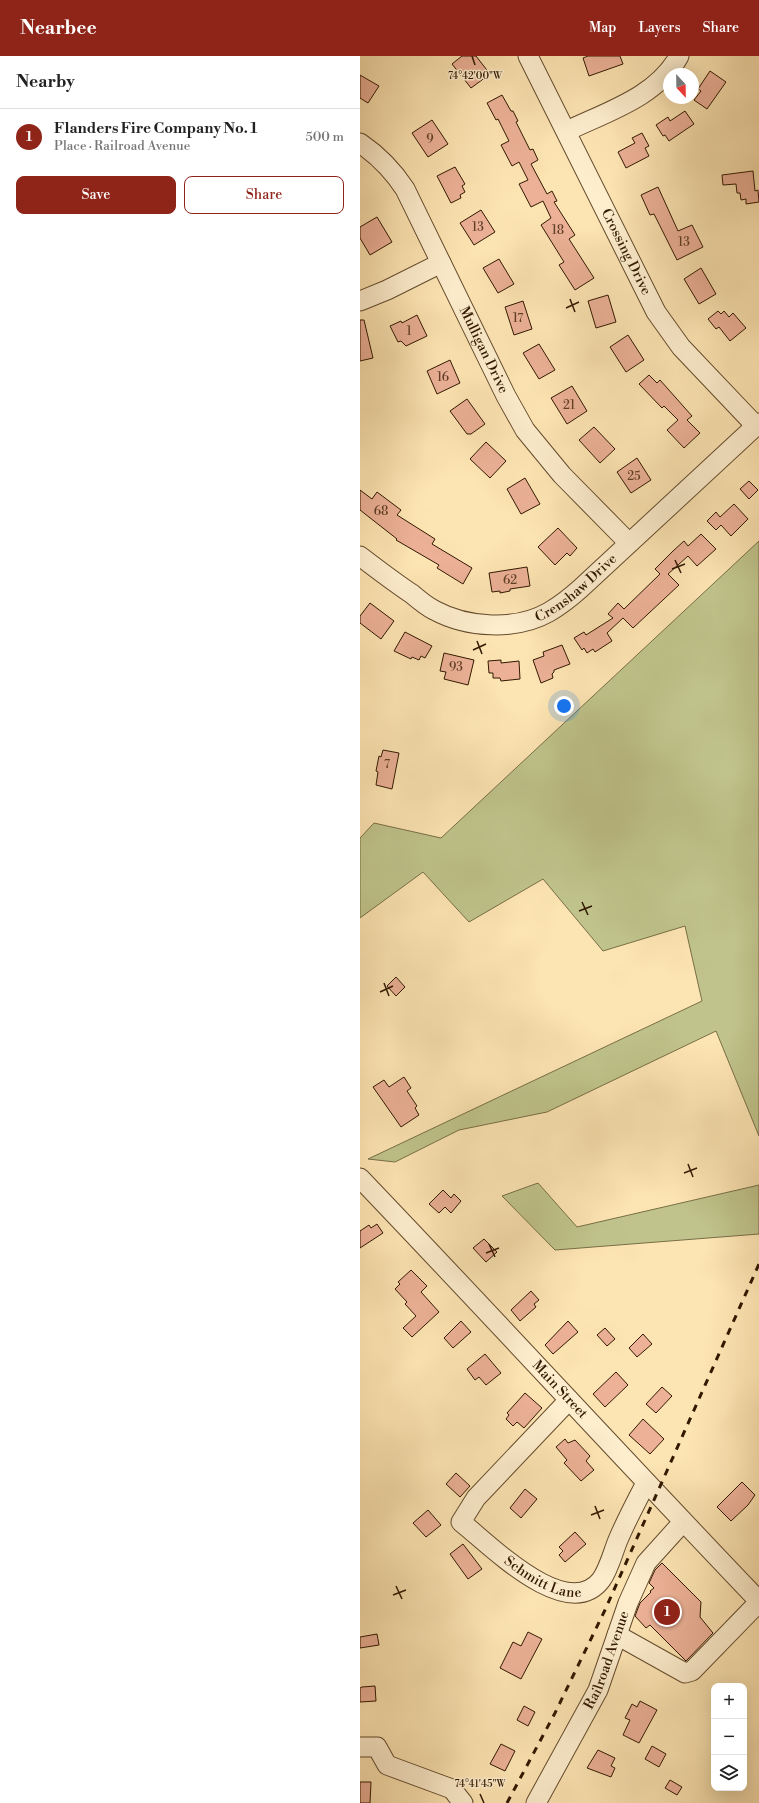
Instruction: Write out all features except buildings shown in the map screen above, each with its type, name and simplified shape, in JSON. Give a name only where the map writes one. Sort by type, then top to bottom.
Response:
[{"type":"street","name":"Crossing Drive","points":[[528,56],[567,131],[647,296],[667,329],[695,363],[757,425]]},
{"type":"street","points":[[567,131],[637,97],[655,85],[668,72],[679,56]]},
{"type":"street","name":"Mulligan Drive","points":[[360,143],[380,156],[405,189],[506,396],[525,430],[562,476],[629,543]]},
{"type":"street","points":[[360,301],[387,290],[441,263]]},
{"type":"street","name":"Crenshaw Drive","points":[[360,556],[434,610],[454,619],[473,624],[494,625],[531,619],[548,613],[564,603],[757,425]]},
{"type":"street","name":"Main Street","points":[[360,1178],[493,1317],[646,1483],[759,1601]]},
{"type":"street","name":"Schmitt Lane","points":[[569,1400],[476,1498],[461,1522],[499,1553],[543,1584],[558,1591],[572,1593],[584,1591],[597,1585],[604,1576],[620,1534],[646,1483]]},
{"type":"street","name":"Railroad Avenue","points":[[536,1803],[598,1690],[630,1597],[646,1563],[683,1522]]},
{"type":"street","points":[[617,1635],[682,1673],[685,1673],[692,1671],[759,1601]]},
{"type":"street","points":[[360,1747],[377,1747],[387,1764],[452,1789],[463,1803]]},
{"type":"green space","points":[[759,541],[759,1136],[716,1031],[547,1112],[459,1130],[395,1162],[368,1159],[702,1001],[685,926],[603,951],[543,879],[469,922],[423,872],[360,918],[360,838],[374,823],[441,838]]},
{"type":"green space","points":[[538,1183],[577,1227],[759,1185],[759,1234],[555,1250],[502,1196]]},
{"type":"railway","points":[[507,1803],[555,1713],[605,1610],[759,1264]]},
{"type":"place","name":"Flanders Fire Company No. 1","points":[[667,1612]]}]
